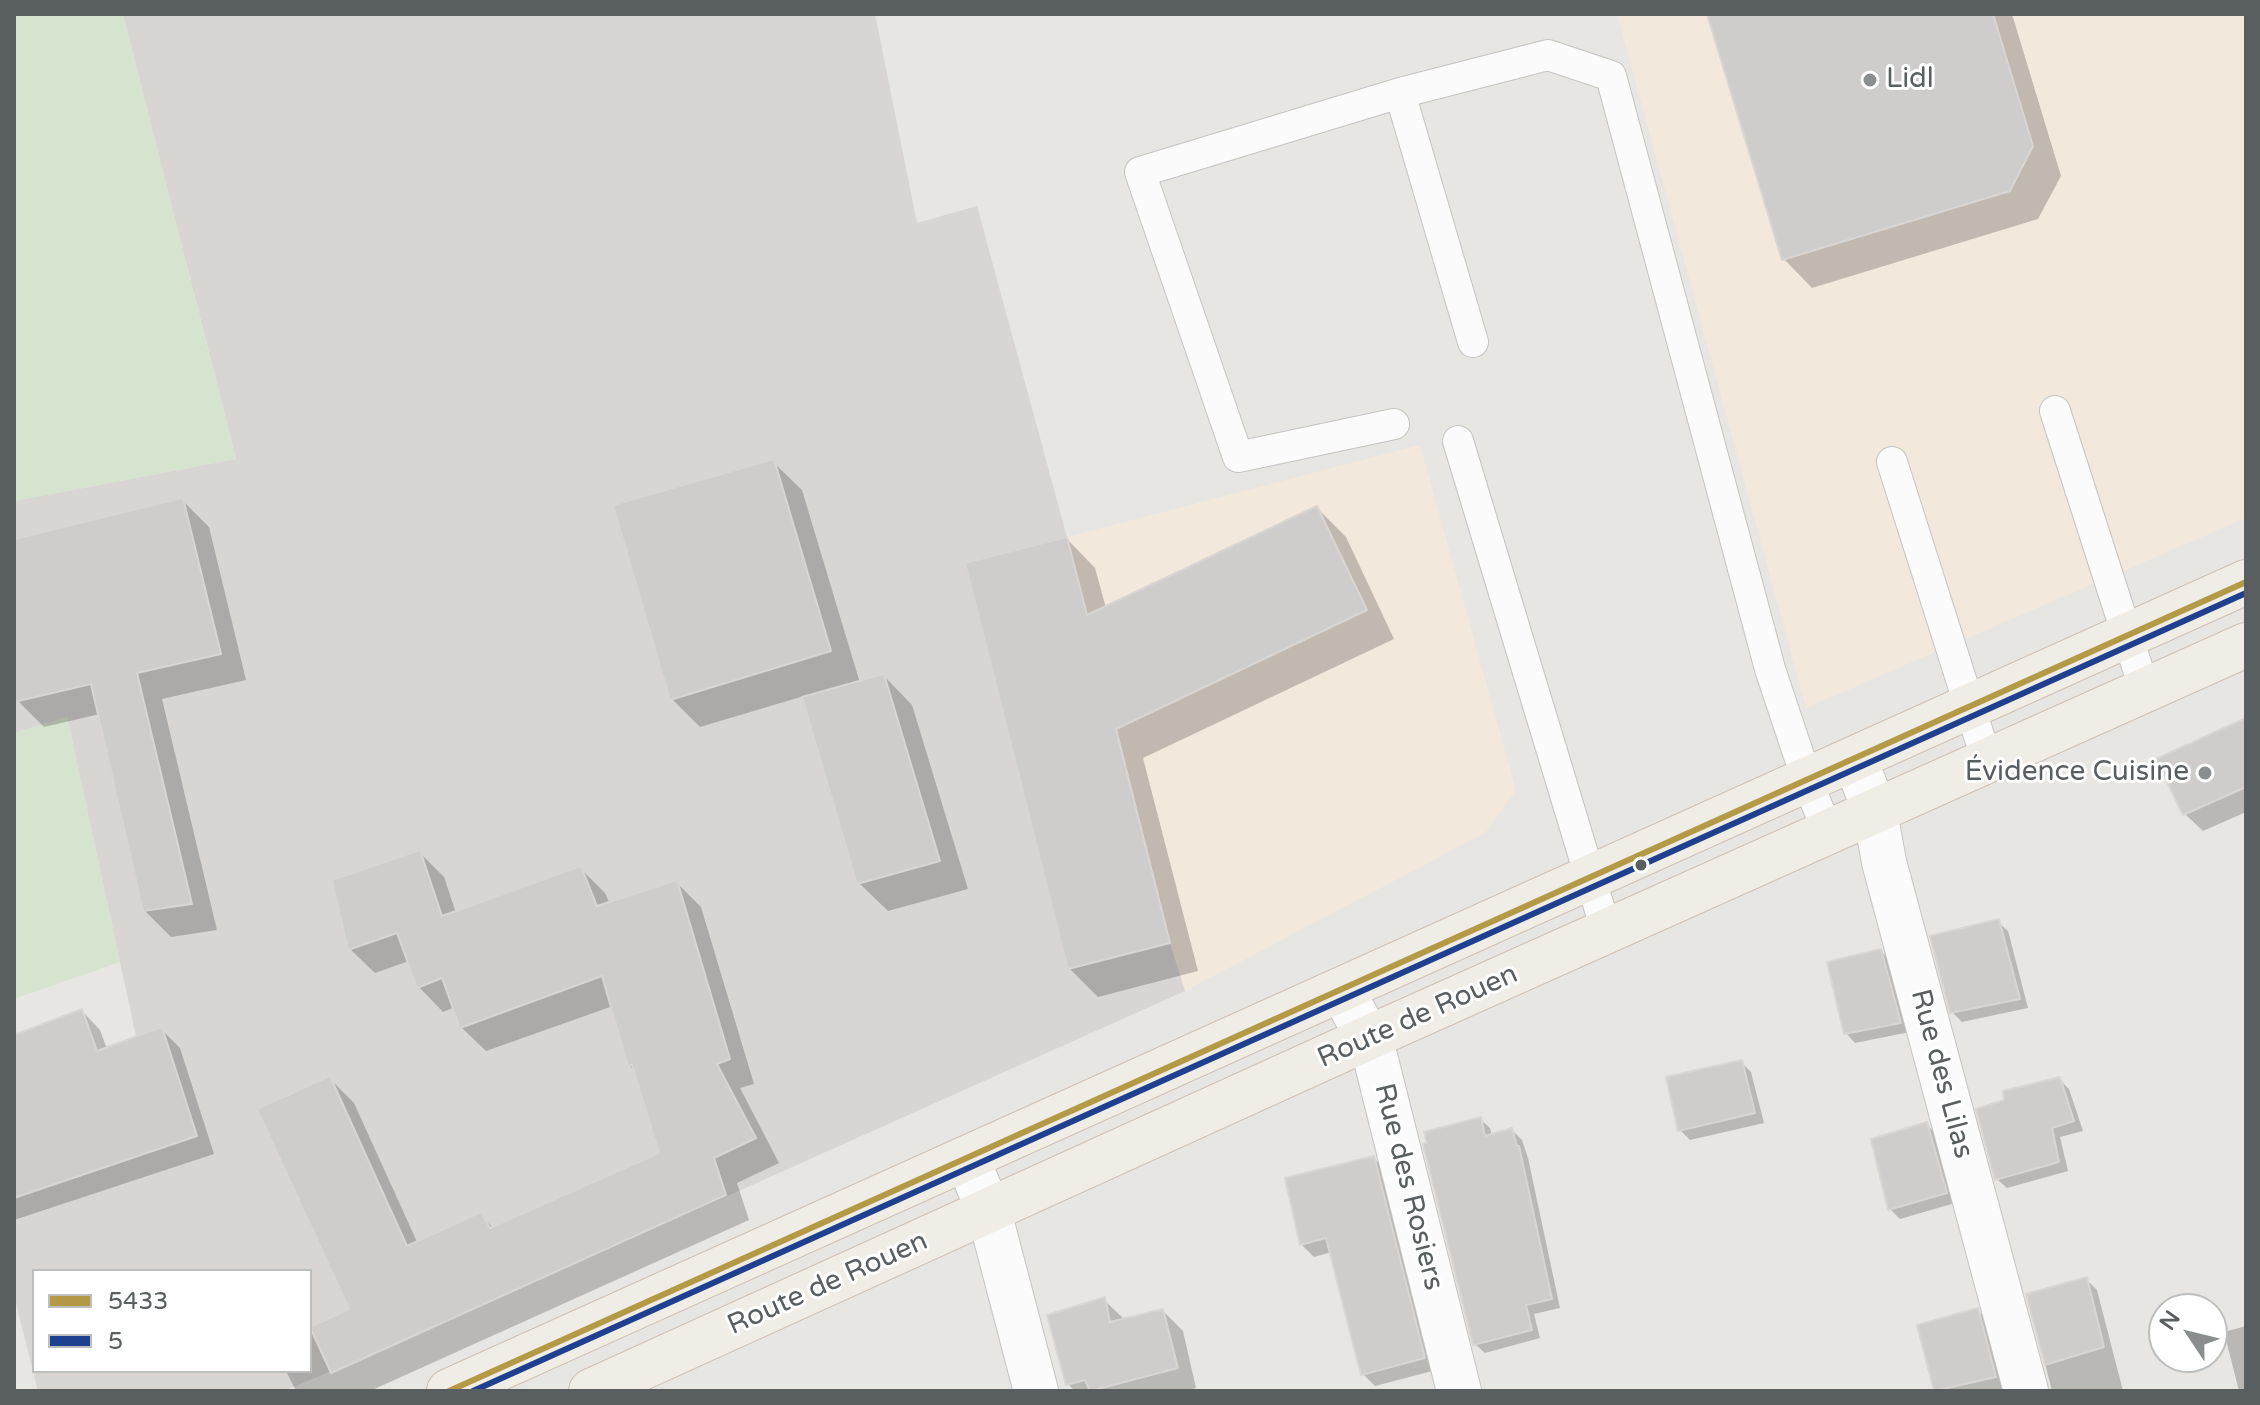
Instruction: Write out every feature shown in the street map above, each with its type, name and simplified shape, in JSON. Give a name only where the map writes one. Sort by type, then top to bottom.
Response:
[{"type":"main road","name":"Route de Rouen","points":[[449,1391],[2246,582]]},
{"type":"main road","name":"Route de Rouen","points":[[591,1391],[1368,1038],[2246,645]]},
{"type":"street","name":"Rue des Lilas","points":[[1855,759],[1875,812],[1884,862],[2026,1391]]},
{"type":"street","name":"Rue des Rosiers","points":[[1342,990],[1375,1056],[1459,1391]]},
{"type":"street","points":[[967,1158],[989,1212],[1036,1391]]},
{"type":"lane","points":[[1394,424],[1238,457],[1140,172],[1400,93],[1548,55],[1611,76],[1770,669],[1828,833]]},
{"type":"lane","points":[[1400,93],[1473,342]]},
{"type":"lane","points":[[2055,411],[2145,691]]},
{"type":"lane","points":[[1458,441],[1607,933]]},
{"type":"lane","points":[[1892,462],[1987,761]]},
{"type":"shaded area","points":[[123,14],[875,14],[917,223],[977,206],[1185,991],[442,1324],[284,1391],[38,1391],[33,1373],[312,1373],[312,1269],[32,1269],[32,1367],[14,1296],[14,1079],[136,1036],[67,717],[14,733],[14,501],[236,459]]},
{"type":"shaded area","points":[[1617,14],[2246,14],[2246,518],[1806,708]]},
{"type":"shaded area","points":[[1420,445],[1516,790],[1485,833],[1185,991],[1170,943],[1067,537]]},
{"type":"green space","points":[[14,14],[123,14],[236,459],[14,501]]},
{"type":"green space","points":[[67,717],[120,962],[14,999],[14,733]]},
{"type":"building","name":"Lidl","points":[[1707,14],[1993,14],[2033,146],[2010,191],[1782,260]]},
{"type":"building","points":[[774,459],[831,651],[670,700],[613,505]]},
{"type":"building","points":[[183,498],[221,654],[137,673],[192,904],[143,911],[91,684],[14,702],[14,539]]},
{"type":"building","points":[[1317,506],[1367,610],[1116,729],[1170,943],[1068,969],[965,563],[1067,537],[1087,615]]},
{"type":"building","points":[[884,674],[940,861],[857,884],[802,697]]},
{"type":"building","name":"Évidence Cuisine","points":[[2246,718],[2246,787],[2183,815],[2156,759]]},
{"type":"building","points":[[420,850],[442,916],[581,866],[597,906],[677,880],[730,1059],[717,1064],[756,1138],[714,1158],[726,1195],[331,1373],[312,1326],[349,1309],[257,1109],[330,1076],[407,1246],[481,1212],[490,1228],[659,1153],[632,1065],[628,1066],[602,976],[460,1028],[442,978],[417,988],[397,933],[348,950],[332,880]]},
{"type":"building","points":[[1999,919],[2020,999],[1950,1013],[1930,936]]},
{"type":"building","points":[[1881,949],[1901,1023],[1844,1034],[1827,962]]},
{"type":"building","points":[[82,1009],[97,1051],[162,1027],[197,1136],[14,1198],[14,1035]]},
{"type":"building","points":[[1742,1060],[1755,1113],[1678,1131],[1666,1077]]},
{"type":"building","points":[[2060,1077],[2074,1121],[2052,1128],[2059,1162],[1995,1180],[1976,1109],[2004,1100],[2003,1091]]},
{"type":"building","points":[[1481,1117],[1485,1136],[1512,1128],[1519,1146],[1552,1299],[1526,1305],[1532,1330],[1473,1345],[1423,1144],[1427,1143],[1424,1132]]},
{"type":"building","points":[[1927,1122],[1947,1193],[1888,1210],[1871,1139]]},
{"type":"building","points":[[1374,1156],[1425,1358],[1361,1375],[1326,1238],[1300,1245],[1285,1178]]},
{"type":"building","points":[[2087,1277],[2104,1347],[2045,1365],[2026,1294]]},
{"type":"building","points":[[1105,1297],[1110,1322],[1163,1309],[1178,1368],[1090,1391],[1085,1380],[1066,1385],[1047,1315]]},
{"type":"building","points":[[1978,1308],[1996,1377],[1934,1391],[1917,1325]]},
{"type":"transit line","name":"5433","points":[[449,1391],[2246,582]]},
{"type":"transit line","name":"5","points":[[473,1391],[2246,593]]},
{"type":"place","name":"Lidl","points":[[1870,80]]},
{"type":"place","name":"Évidence Cuisine","points":[[2205,773]]}]
